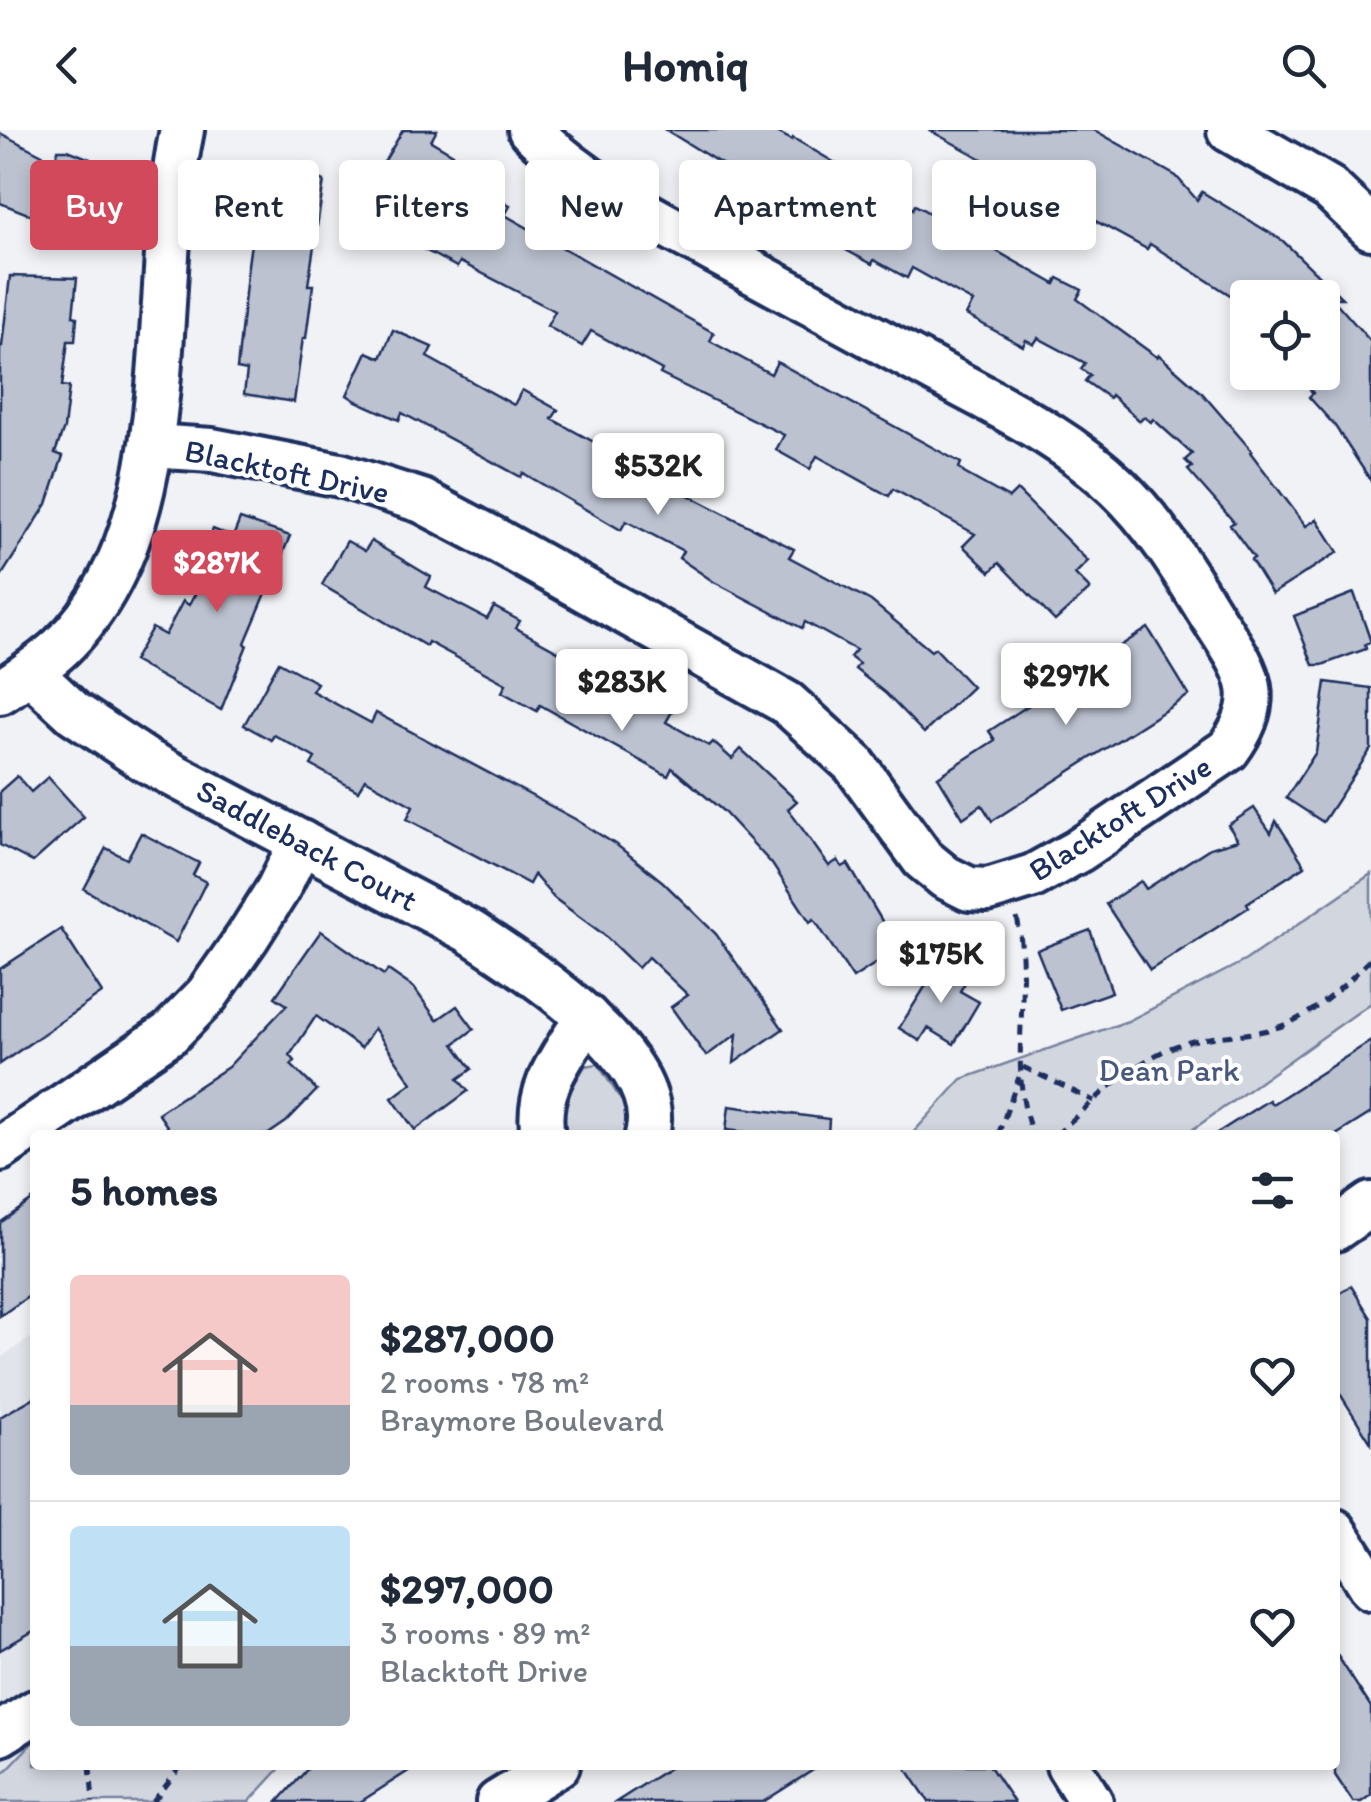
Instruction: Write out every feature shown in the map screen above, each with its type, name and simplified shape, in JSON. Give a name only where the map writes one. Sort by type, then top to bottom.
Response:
[{"type":"street","points":[[15,682],[78,628],[101,594],[134,525],[151,446],[166,256],[182,130]]},
{"type":"street","name":"Blacktoft Drive","points":[[151,446],[212,450],[340,475],[422,501],[787,703],[854,764],[932,868],[970,890],[1010,885],[1078,851],[1228,750],[1245,726],[1252,707],[1246,676],[1148,519],[1116,485],[1026,418],[627,205],[560,160],[530,130]]},
{"type":"street","points":[[1229,130],[1329,188],[1371,228]]},
{"type":"street","name":"Saddleback Court","points":[[15,682],[74,713],[145,760],[470,931],[520,964],[587,1017],[623,1054],[640,1085],[648,1130]]},
{"type":"street","points":[[0,1149],[170,1033],[206,995],[248,938],[301,842]]},
{"type":"street","points":[[542,1130],[539,1108],[544,1090],[587,1017]]},
{"type":"street","points":[[1340,1226],[1371,1204]]},
{"type":"street","points":[[1340,1539],[1371,1588]]},
{"type":"street","points":[[0,1734],[30,1715]]},
{"type":"street","points":[[498,1802],[550,1770]]},
{"type":"street","points":[[1071,1770],[1091,1802]]},
{"type":"path","points":[[1010,885],[1023,949],[1022,1104],[1030,1130]]},
{"type":"path","points":[[1062,1130],[1094,1101],[1168,1049],[1189,1042],[1270,1030],[1291,1021],[1330,995],[1371,958]]},
{"type":"path","points":[[1022,1066],[1094,1101]]},
{"type":"path","points":[[1000,1130],[1022,1066]]},
{"type":"path","points":[[90,1770],[93,1802]]},
{"type":"path","points":[[153,1802],[178,1770]]},
{"type":"shaded area","points":[[30,1338],[30,1745],[0,1777],[0,1358]]},
{"type":"green space","name":"Dean Park","points":[[1371,874],[1371,1003],[1192,1130],[916,1130],[962,1079],[1128,1021],[1246,960]]},
{"type":"green space","points":[[598,1064],[632,1117],[626,1130],[562,1130],[559,1109],[585,1066]]},
{"type":"green space","points":[[30,1745],[30,1770],[278,1770],[249,1802],[0,1802],[0,1777]]},
{"type":"building","points":[[403,130],[437,130],[431,141],[453,154],[449,160],[385,160]]},
{"type":"building","points":[[666,130],[773,130],[830,160],[715,160]]},
{"type":"building","points":[[929,130],[1094,130],[1176,176],[1197,200],[1202,192],[1283,241],[1323,280],[1230,280],[1230,295],[1150,244],[1147,249],[1096,221],[1096,160],[984,160]]},
{"type":"building","points":[[0,133],[52,160],[30,160],[30,215],[0,203]]},
{"type":"building","points":[[58,150],[90,160],[54,160]]},
{"type":"building","points":[[319,180],[324,181],[319,214]]},
{"type":"building","points":[[915,205],[932,215],[932,250],[995,250],[1055,284],[1058,278],[1082,290],[1077,299],[1159,355],[1201,392],[1252,451],[1306,526],[1317,519],[1338,552],[1272,594],[1251,560],[1254,558],[1230,525],[1234,522],[1188,470],[1192,467],[1185,460],[1192,454],[1153,419],[1151,422],[1144,417],[1140,421],[1111,395],[1109,398],[1085,381],[1090,375],[1081,369],[1085,363],[1038,338],[1034,344],[1026,340],[1023,346],[966,315],[973,302],[912,268],[907,278],[874,260],[872,264],[846,250],[912,250]]},
{"type":"building","points":[[505,215],[525,226],[525,250],[567,250],[714,333],[710,341],[771,374],[777,362],[961,463],[959,468],[964,473],[1009,498],[1017,490],[1088,561],[1075,574],[1090,589],[1055,621],[999,563],[990,572],[963,546],[975,534],[893,489],[889,496],[817,456],[810,469],[776,450],[784,435],[660,374],[662,370],[591,331],[582,346],[547,326],[555,311],[460,262],[457,267],[425,250],[505,250]]},
{"type":"building","points":[[250,250],[313,250],[308,285],[313,285],[294,402],[244,394],[247,371],[237,369]]},
{"type":"building","points":[[10,276],[77,278],[73,316],[77,317],[75,341],[68,341],[62,386],[69,387],[64,428],[55,453],[63,456],[47,504],[0,578],[0,346]]},
{"type":"building","points":[[1340,307],[1371,342],[1371,481],[1335,426],[1309,397],[1313,393],[1310,390],[1340,390]]},
{"type":"building","points":[[393,330],[432,347],[427,357],[514,405],[522,390],[558,410],[552,419],[612,452],[610,455],[794,549],[789,557],[871,601],[931,651],[935,648],[972,687],[924,733],[855,669],[859,664],[850,657],[856,650],[805,622],[802,628],[714,582],[679,558],[683,551],[626,521],[621,530],[523,473],[521,477],[402,413],[399,420],[356,401],[347,395],[367,352],[381,358]]},
{"type":"building","points":[[240,519],[290,536],[221,710],[133,661],[152,628],[165,635],[183,601],[189,605],[214,560],[202,556],[213,529],[233,537]]},
{"type":"building","points":[[347,541],[365,551],[371,541],[431,577],[426,587],[487,619],[494,607],[520,621],[516,628],[585,666],[589,660],[615,674],[614,677],[673,710],[666,722],[709,746],[713,742],[732,759],[741,749],[797,801],[788,809],[829,866],[838,860],[842,867],[848,864],[885,926],[880,930],[893,952],[853,978],[772,864],[723,811],[672,768],[668,776],[540,705],[537,711],[502,692],[506,684],[428,642],[426,646],[322,585]]},
{"type":"building","points":[[1354,593],[1371,642],[1365,644],[1366,649],[1313,665],[1294,616]]},
{"type":"building","points":[[1148,628],[1189,695],[992,821],[982,805],[963,818],[938,777],[995,740],[989,731]]},
{"type":"building","points":[[279,662],[317,683],[312,691],[371,723],[376,713],[618,846],[663,882],[716,934],[783,1029],[734,1063],[737,1034],[706,1056],[671,1007],[688,995],[648,957],[638,968],[603,934],[554,898],[534,875],[529,884],[407,819],[413,806],[365,779],[358,791],[311,765],[315,758],[274,735],[271,740],[244,725]]},
{"type":"building","points":[[1326,682],[1371,688],[1371,749],[1323,822],[1286,798],[1316,752]]},
{"type":"building","points":[[17,776],[31,792],[48,777],[84,817],[33,862],[0,845],[0,791]]},
{"type":"building","points":[[1254,808],[1271,833],[1276,821],[1305,866],[1150,970],[1106,904],[1141,881],[1146,889],[1210,848],[1238,840],[1228,825]]},
{"type":"building","points":[[141,833],[199,863],[193,875],[206,882],[176,942],[84,889],[106,848],[127,859]]},
{"type":"building","points":[[61,929],[102,993],[0,1064],[0,969]]},
{"type":"building","points":[[1090,930],[1112,992],[1061,1010],[1037,950]]},
{"type":"building","points":[[321,931],[384,975],[388,970],[414,988],[437,1020],[457,1006],[474,1029],[454,1044],[472,1069],[458,1079],[468,1091],[415,1130],[392,1098],[412,1083],[374,1028],[361,1048],[316,1016],[290,1055],[295,1061],[291,1065],[317,1090],[286,1122],[274,1130],[170,1130],[158,1113],[228,1067],[287,1005],[275,997]]},
{"type":"building","points":[[942,960],[969,976],[960,991],[979,1002],[954,1044],[928,1028],[920,1041],[899,1028]]},
{"type":"building","points":[[1371,1041],[1371,1113],[1340,1132],[1222,1130],[1269,1100],[1272,1104]]},
{"type":"building","points":[[729,1106],[829,1119],[828,1130],[726,1130]]},
{"type":"building","points":[[30,1202],[30,1295],[0,1316],[0,1223]]},
{"type":"building","points":[[1351,1286],[1371,1318],[1371,1443],[1340,1394],[1340,1293]]},
{"type":"building","points":[[30,1400],[30,1633],[0,1650],[0,1417]]},
{"type":"building","points":[[1340,1660],[1371,1707],[1371,1795],[1353,1802],[1335,1770],[1340,1770]]},
{"type":"building","points":[[307,1770],[410,1770],[360,1802],[278,1802]]},
{"type":"building","points":[[666,1770],[813,1770],[763,1802],[616,1802]]},
{"type":"building","points":[[907,1770],[992,1770],[1014,1802],[929,1802]]}]
